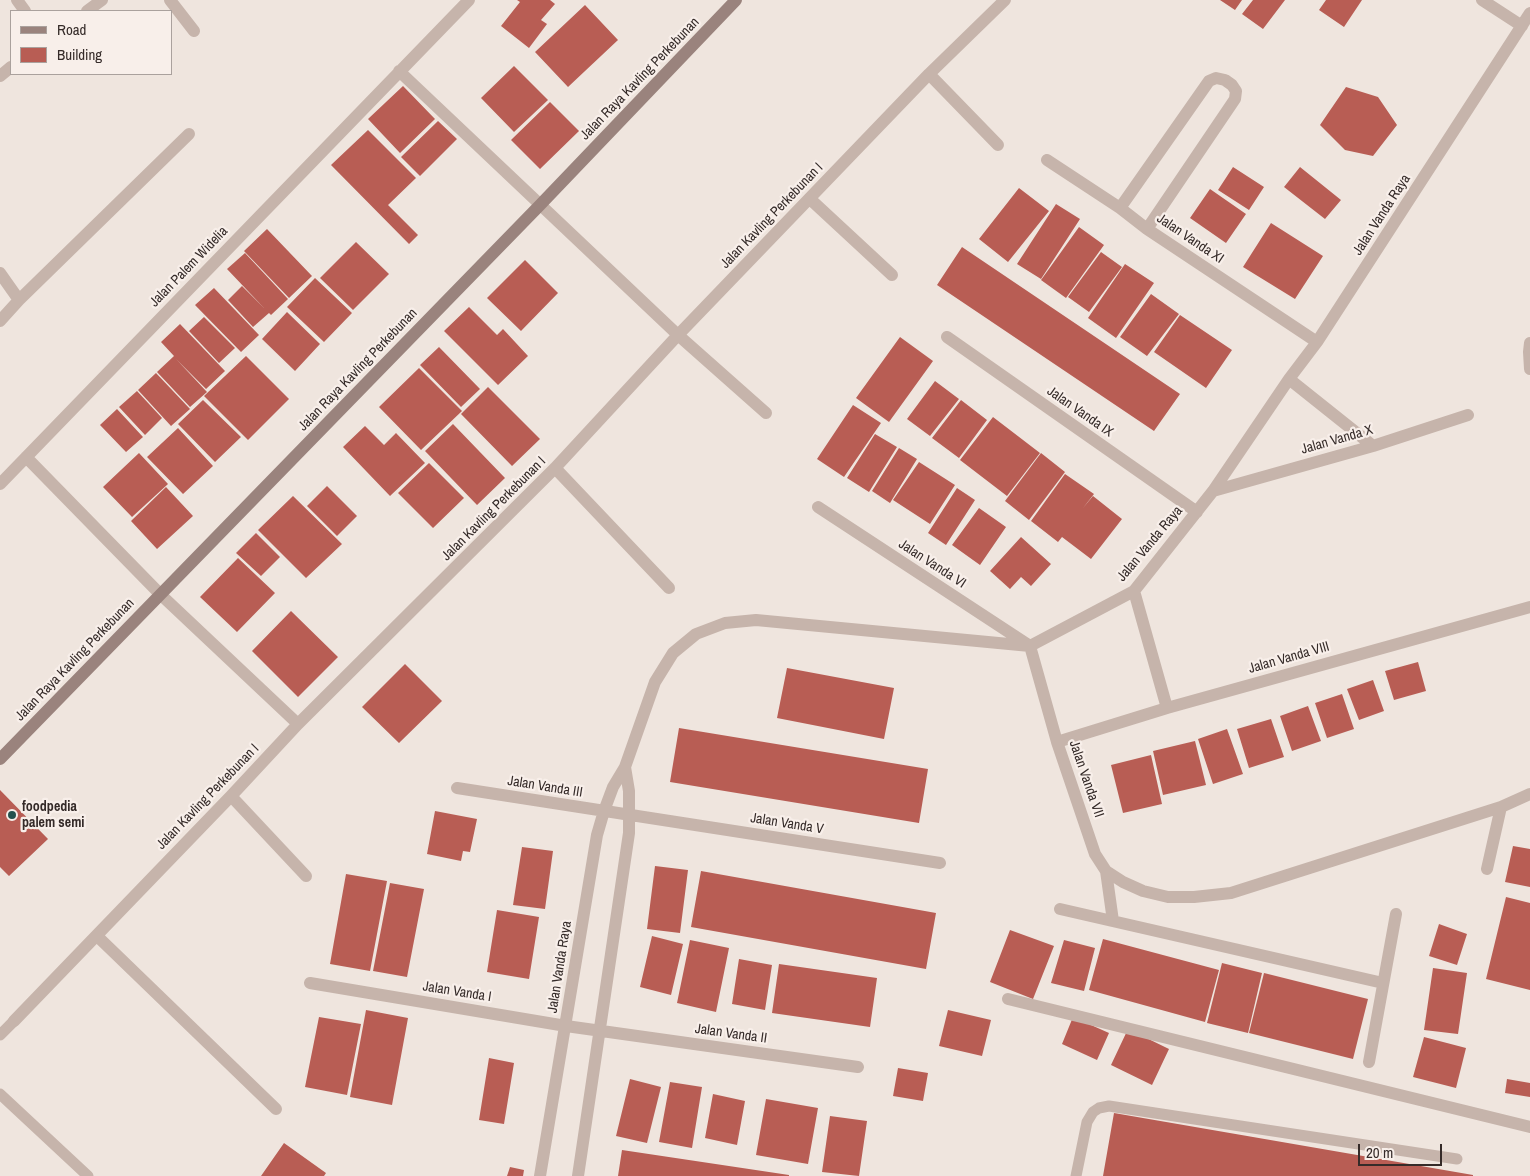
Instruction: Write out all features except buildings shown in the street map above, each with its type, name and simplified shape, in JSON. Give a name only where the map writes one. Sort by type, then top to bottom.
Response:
[{"type":"street","points":[[88,10],[102,0]]},
{"type":"street","points":[[170,0],[194,31]]},
{"type":"street","name":"Jalan Palem Widelia","points":[[0,484],[469,0]]},
{"type":"street","name":"Jalan Raya Kavling Perkebunan","points":[[0,759],[540,205],[736,0]]},
{"type":"street","name":"Jalan Kavling Perkebunan I","points":[[14,1021],[298,724],[556,468],[678,335],[929,74],[1005,0]]},
{"type":"street","points":[[1482,0],[1522,26]]},
{"type":"street","name":"Jalan Vanda Raya","points":[[540,1176],[597,835],[613,787],[625,767],[655,682],[673,653],[696,634],[725,624],[756,620],[1030,646],[1134,591],[1213,491],[1289,379],[1317,342],[1530,13]]},
{"type":"street","points":[[399,71],[678,335],[766,413]]},
{"type":"street","points":[[929,74],[998,145]]},
{"type":"street","points":[[1120,208],[1209,81],[1216,78],[1225,80],[1232,85],[1236,91],[1235,99],[1147,228]]},
{"type":"street","points":[[0,321],[189,134]]},
{"type":"street","name":"Jalan Vanda XI","points":[[1047,160],[1317,342]]},
{"type":"street","points":[[810,199],[892,275]]},
{"type":"street","points":[[0,273],[20,300]]},
{"type":"street","name":"Jalan Vanda IX","points":[[947,337],[1197,512]]},
{"type":"street","points":[[1530,344],[1530,369]]},
{"type":"street","points":[[1289,379],[1373,446]]},
{"type":"street","name":"Jalan Vanda X","points":[[1213,491],[1373,446],[1468,415]]},
{"type":"street","points":[[26,456],[160,594],[298,724]]},
{"type":"street","points":[[556,468],[670,588]]},
{"type":"street","name":"Jalan Vanda VI","points":[[818,507],[1030,646]]},
{"type":"street","points":[[1134,591],[1167,708]]},
{"type":"street","name":"Jalan Vanda VIII","points":[[1057,742],[1167,708],[1530,607]]},
{"type":"street","name":"Jalan Vanda VII","points":[[1030,646],[1057,742],[1095,854],[1106,871],[1114,921]]},
{"type":"street","name":"Jalan Vanda Raya","points":[[578,1176],[629,833],[629,791],[625,767]]},
{"type":"street","name":"Jalan Vanda III","points":[[457,788],[629,815]]},
{"type":"street","points":[[1106,871],[1123,882],[1143,891],[1168,897],[1194,897],[1231,893],[1501,807],[1530,794]]},
{"type":"street","points":[[231,796],[306,876]]},
{"type":"street","points":[[1487,869],[1501,807]]},
{"type":"street","name":"Jalan Vanda V","points":[[629,815],[940,863]]},
{"type":"street","points":[[1060,909],[1383,983]]},
{"type":"street","points":[[1369,1062],[1396,914]]},
{"type":"street","points":[[97,936],[276,1109]]},
{"type":"street","name":"Jalan Vanda I","points":[[310,983],[599,1030]]},
{"type":"street","points":[[1008,999],[1084,1016],[1530,1127]]},
{"type":"street","name":"Jalan Vanda II","points":[[599,1030],[858,1067]]},
{"type":"lane","name":"Jalan Kavling Perkebunan I","points":[[0,1036],[14,1021]]},
{"type":"lane","points":[[0,1094],[88,1176]]},
{"type":"lane","points":[[1076,1176],[1087,1122],[1093,1112],[1099,1108],[1109,1106],[1458,1159]]},
{"type":"place","name":"foodpedia palem semi","points":[[12,815]]}]
